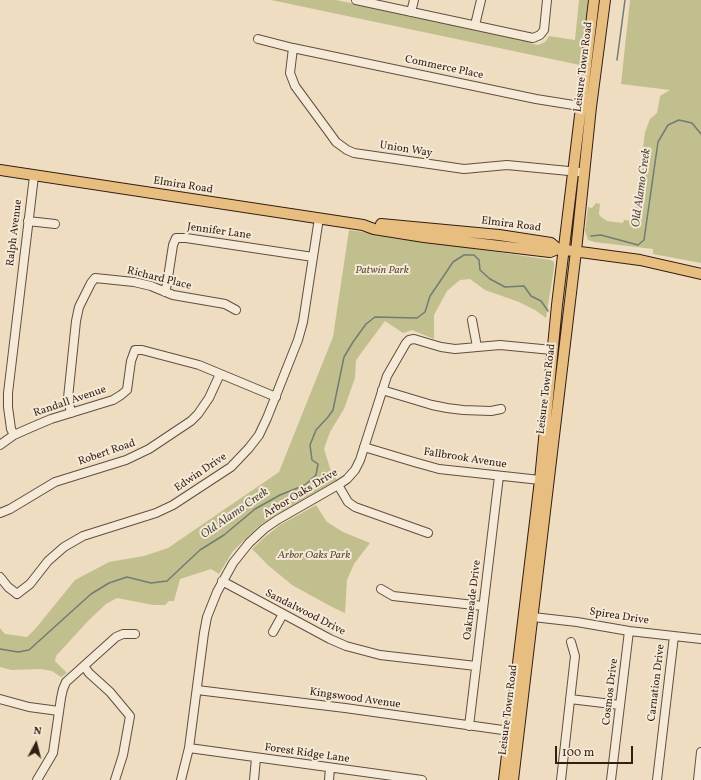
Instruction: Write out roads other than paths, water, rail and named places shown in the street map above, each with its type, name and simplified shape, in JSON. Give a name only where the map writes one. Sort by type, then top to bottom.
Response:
[{"type":"main road","name":"Leisure Town Road","points":[[504,780],[540,480],[561,249],[594,0]]},
{"type":"main road","name":"Leisure Town Road","points":[[513,780],[576,251],[591,107],[605,0]]},
{"type":"main road","name":"Elmira Road","points":[[0,170],[363,225],[375,224],[499,235],[551,243],[561,249],[640,260],[701,274]]},
{"type":"main road","points":[[540,480],[543,485],[546,505]]},
{"type":"main road","points":[[531,551],[529,610],[530,615],[533,617]]},
{"type":"main road","points":[[510,731],[514,744],[513,780]]},
{"type":"street","points":[[356,0],[531,37],[538,37],[544,30],[547,0]]},
{"type":"street","points":[[411,12],[414,0]]},
{"type":"street","points":[[475,25],[481,0]]},
{"type":"street","name":"Commerce Place","points":[[258,39],[293,48],[532,98],[591,107]]},
{"type":"street","name":"Union Way","points":[[293,48],[290,73],[295,86],[336,142],[347,150],[354,153],[464,169],[507,165],[584,173]]},
{"type":"street","name":"Ralph Avenue","points":[[14,435],[10,422],[8,393],[34,176]]},
{"type":"street","name":"Edwin Drive","points":[[0,577],[8,587],[17,594],[30,584],[48,561],[64,547],[83,536],[156,513],[173,505],[231,467],[242,457],[259,435],[276,397],[298,340],[303,322],[319,218]]},
{"type":"street","points":[[28,221],[55,224]]},
{"type":"street","name":"Jennifer Lane","points":[[165,292],[176,238],[186,238],[313,257]]},
{"type":"street","name":"Richard Place","points":[[71,413],[68,398],[76,321],[79,307],[92,280],[98,278],[134,282],[186,298],[225,304],[236,310]]},
{"type":"street","points":[[472,320],[477,347]]},
{"type":"street","name":"Arbor Oaks Drive","points":[[182,780],[189,748],[207,617],[222,582],[232,563],[248,543],[264,529],[338,485],[347,479],[355,470],[382,390],[397,357],[406,344],[410,340],[417,340],[448,348],[463,349],[505,345],[552,350]]},
{"type":"street","name":"Randall Avenue","points":[[0,445],[14,435],[51,419],[113,400],[127,390],[131,362],[135,350],[142,350],[199,365],[276,397]]},
{"type":"street","name":"Robert Road","points":[[0,513],[10,509],[55,482],[126,460],[149,449],[191,421],[198,414],[209,398],[220,374]]},
{"type":"street","points":[[382,390],[447,408],[491,411],[501,409]]},
{"type":"street","name":"Fallbrook Avenue","points":[[364,447],[439,468],[540,480]]},
{"type":"street","name":"Oakmeade Drive","points":[[469,726],[499,476]]},
{"type":"street","points":[[338,485],[348,502],[355,507],[428,533]]},
{"type":"street","name":"Sandalwood Drive","points":[[222,582],[330,639],[362,651],[380,655],[476,666]]},
{"type":"street","points":[[382,589],[393,596],[483,606]]},
{"type":"street","points":[[272,632],[282,614]]},
{"type":"street","name":"Spirea Drive","points":[[533,617],[576,622],[629,631],[701,639]]},
{"type":"street","name":"Cosmos Drive","points":[[611,780],[629,631]]},
{"type":"street","points":[[37,780],[55,746],[59,711],[63,689],[66,682],[116,637],[123,634],[135,634]]},
{"type":"street","name":"Carnation Drive","points":[[657,780],[674,636]]},
{"type":"street","points":[[561,780],[575,656],[571,642]]},
{"type":"street","points":[[84,666],[89,673],[110,692],[130,716],[123,755],[115,780]]},
{"type":"street","name":"Kingswood Avenue","points":[[197,690],[345,708],[510,731]]},
{"type":"street","points":[[0,699],[29,707],[59,711]]},
{"type":"street","points":[[570,699],[620,705]]},
{"type":"street","name":"Forest Ridge Lane","points":[[189,748],[397,778],[422,780]]},
{"type":"street","points":[[698,780],[701,752]]},
{"type":"street","points":[[254,780],[256,758]]},
{"type":"street","points":[[328,780],[330,768]]},
{"type":"waterway","points":[[617,60],[625,0]]},
{"type":"waterway","name":"Old Alamo Creek","points":[[591,236],[601,235],[638,245],[644,240],[658,142],[668,125],[679,120],[692,123],[701,134]]},
{"type":"waterway","name":"Old Alamo Creek","points":[[0,649],[18,652],[29,650],[91,594],[109,583],[127,577],[151,583],[167,581],[200,550],[224,535],[255,509],[280,495],[305,485],[316,475],[318,464],[312,460],[310,445],[316,430],[333,410],[344,357],[353,342],[366,324],[375,317],[417,318],[425,312],[430,296],[453,262],[464,255],[474,255],[479,260],[480,270],[490,279],[505,287],[524,286],[531,296],[541,301],[548,311]]},
{"type":"park label","name":"Patwin Park","points":[[382,271]]},
{"type":"park label","name":"Arbor Oaks Park","points":[[314,556]]}]
